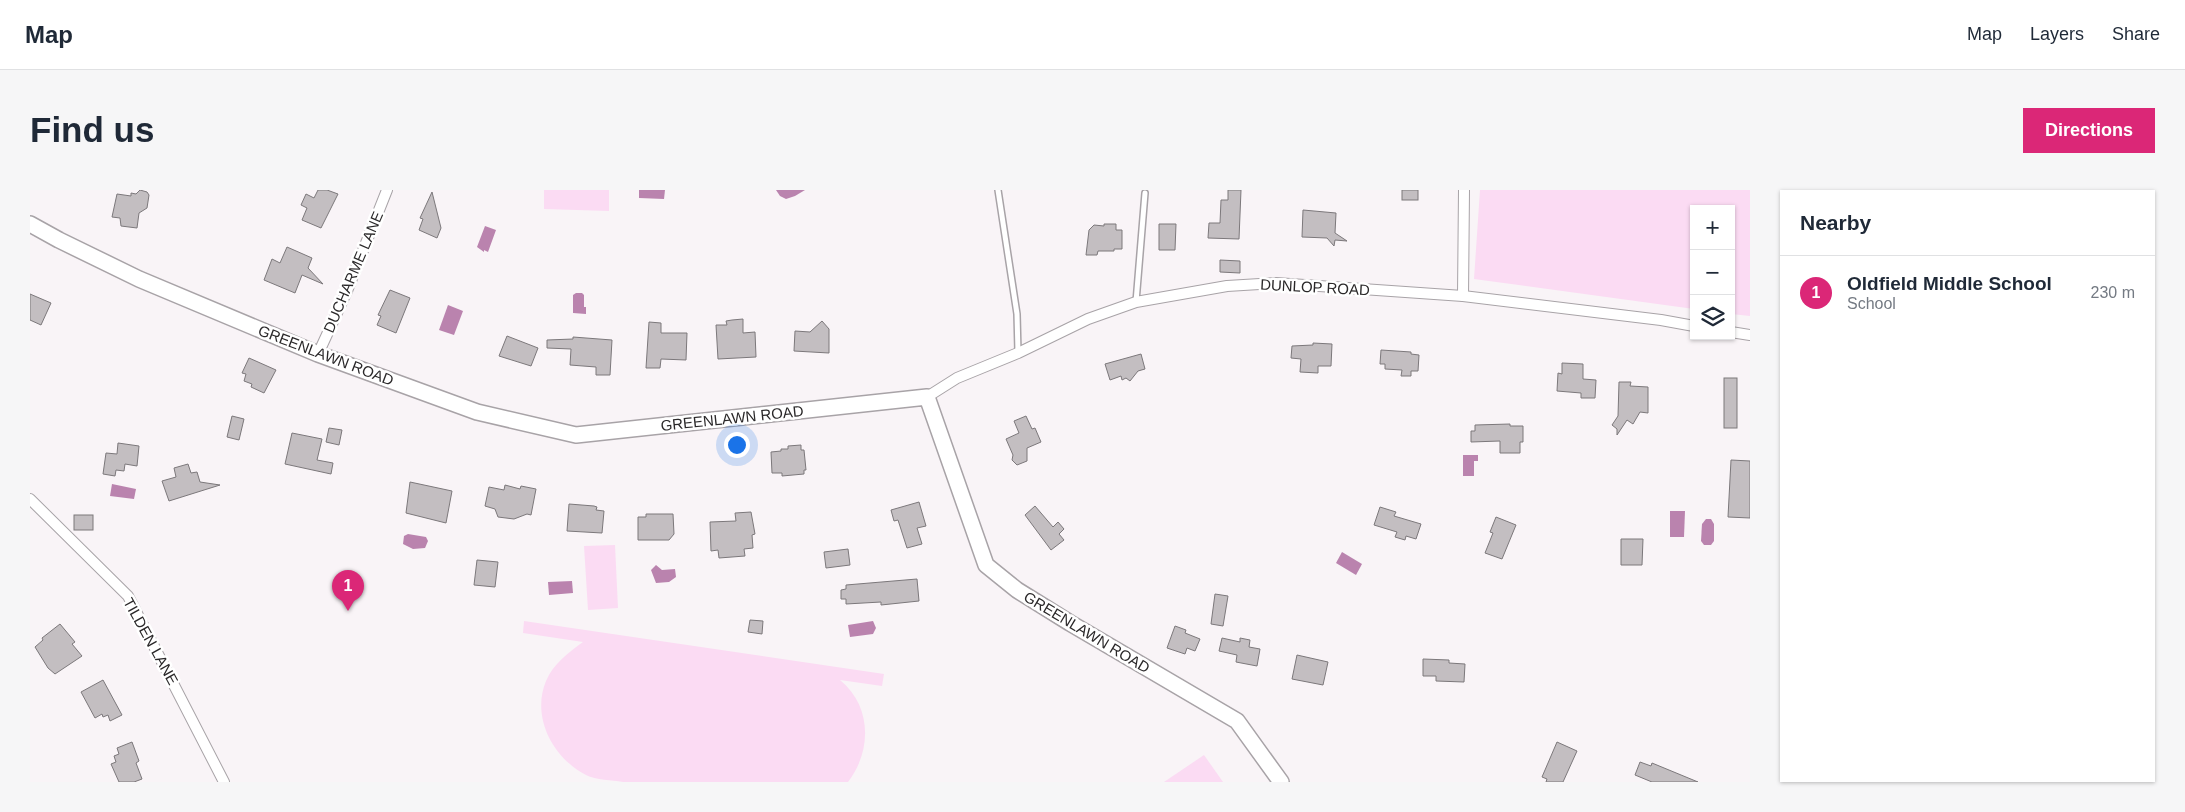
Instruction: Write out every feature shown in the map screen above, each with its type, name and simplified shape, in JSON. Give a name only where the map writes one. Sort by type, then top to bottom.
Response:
[{"type":"main road","name":"GREENLAWN ROAD","points":[[30,224],[139,279],[318,354],[477,412],[576,435],[927,397],[986,564],[1017,590],[1070,624],[1237,720],[1281,782]]},
{"type":"street","name":"DUCHARME LANE","points":[[318,354],[347,291],[387,190]]},
{"type":"street","points":[[1463,296],[1464,190]]},
{"type":"street","name":"DUNLOP ROAD","points":[[927,397],[957,378],[1018,353],[1088,319],[1136,302],[1227,286],[1276,283],[1463,296],[1661,320],[1690,325]]},
{"type":"street","points":[[1735,333],[1750,336]]},
{"type":"street","name":"TILDEN LANE","points":[[30,499],[128,596],[224,782]]},
{"type":"lane","points":[[998,190],[1017,314],[1018,353]]},
{"type":"lane","points":[[1136,302],[1145,193]]},
{"type":"shaded area","points":[[544,190],[609,190],[609,211],[544,209]]},
{"type":"shaded area","points":[[639,190],[665,190],[664,199],[639,198]]},
{"type":"shaded area","points":[[776,190],[805,190],[786,199],[780,196]]},
{"type":"shaded area","points":[[1480,190],[1750,190],[1750,316],[1735,314],[1735,205],[1690,205],[1690,308],[1474,279]]},
{"type":"shaded area","points":[[485,226],[496,230],[488,252],[484,250],[484,252],[477,247]]},
{"type":"shaded area","points":[[576,293],[584,295],[586,314],[573,313],[573,295]]},
{"type":"shaded area","points":[[448,305],[463,311],[454,335],[439,330]]},
{"type":"shaded area","points":[[1463,455],[1478,455],[1478,461],[1474,461],[1474,476],[1463,476]]},
{"type":"shaded area","points":[[112,484],[136,489],[134,499],[110,496]]},
{"type":"shaded area","points":[[1670,511],[1685,511],[1684,537],[1670,537]]},
{"type":"shaded area","points":[[1706,519],[1711,519],[1714,524],[1714,541],[1711,545],[1704,545],[1701,541],[1702,524]]},
{"type":"shaded area","points":[[408,534],[426,537],[428,541],[425,548],[413,549],[403,544],[404,536]]},
{"type":"shaded area","points":[[615,545],[618,608],[588,610],[584,546]]},
{"type":"shaded area","points":[[1342,552],[1362,564],[1356,575],[1336,563]]},
{"type":"shaded area","points":[[656,565],[662,570],[675,569],[676,577],[669,582],[656,583],[651,570]]},
{"type":"shaded area","points":[[572,581],[573,593],[549,595],[548,582]]},
{"type":"shaded area","points":[[524,621],[884,674],[882,686],[840,680],[851,691],[863,716],[865,729],[864,743],[856,770],[848,782],[623,782],[604,780],[586,775],[574,768],[555,747],[543,722],[541,708],[542,695],[549,675],[567,654],[583,642],[523,633]]},
{"type":"shaded area","points":[[873,621],[876,628],[873,634],[850,637],[848,625]]},
{"type":"shaded area","points":[[1204,755],[1223,782],[1164,782]]},
{"type":"building","points":[[140,190],[147,192],[149,195],[147,208],[139,213],[137,228],[121,226],[120,218],[112,217],[117,194],[131,196],[131,193],[136,194]]},
{"type":"building","points":[[318,190],[327,190],[338,194],[321,228],[302,220],[307,208],[301,205],[306,194],[314,198]]},
{"type":"building","points":[[1228,190],[1241,190],[1239,239],[1208,238],[1209,223],[1220,223],[1221,200],[1228,200]]},
{"type":"building","points":[[1402,190],[1418,190],[1418,200],[1402,200]]},
{"type":"building","points":[[432,192],[441,228],[437,238],[419,230],[423,219],[420,218]]},
{"type":"building","points":[[1303,210],[1336,213],[1335,233],[1347,241],[1335,240],[1334,246],[1327,238],[1302,237]]},
{"type":"building","points":[[1104,224],[1116,224],[1116,230],[1122,230],[1122,249],[1098,251],[1097,255],[1086,255],[1089,230],[1094,225],[1104,226]]},
{"type":"building","points":[[1159,224],[1176,224],[1175,250],[1159,250]]},
{"type":"building","points":[[287,247],[312,258],[308,268],[323,284],[302,275],[295,293],[264,280],[272,259],[280,263]]},
{"type":"building","points":[[1220,260],[1240,261],[1240,273],[1220,272]]},
{"type":"building","points":[[390,290],[410,298],[396,333],[377,325],[381,316],[378,315]]},
{"type":"building","points":[[30,294],[51,303],[41,325],[30,320]]},
{"type":"building","points":[[743,319],[743,333],[755,332],[756,357],[718,359],[716,325],[727,325],[726,321]]},
{"type":"building","points":[[822,321],[829,329],[829,353],[794,351],[795,331],[810,332]]},
{"type":"building","points":[[649,322],[661,323],[661,333],[687,333],[686,360],[661,359],[660,368],[646,368]]},
{"type":"building","points":[[507,336],[538,348],[531,366],[499,356]]},
{"type":"building","points":[[573,337],[612,340],[610,375],[596,375],[596,367],[570,365],[571,349],[547,348],[547,340],[573,339]]},
{"type":"building","points":[[1313,343],[1332,344],[1331,366],[1318,366],[1318,373],[1300,372],[1301,359],[1291,358],[1292,346],[1313,345]]},
{"type":"building","points":[[1381,350],[1411,352],[1411,354],[1419,355],[1418,371],[1411,371],[1411,376],[1401,376],[1402,370],[1385,369],[1385,364],[1380,364]]},
{"type":"building","points":[[1141,354],[1145,369],[1138,371],[1130,381],[1126,378],[1122,380],[1121,376],[1110,380],[1105,364]]},
{"type":"building","points":[[249,358],[276,370],[264,393],[251,387],[252,384],[244,381],[246,374],[242,373]]},
{"type":"building","points":[[1562,363],[1583,364],[1583,379],[1596,380],[1595,398],[1581,398],[1581,393],[1557,391],[1558,373],[1562,374]]},
{"type":"building","points":[[1724,378],[1737,378],[1737,428],[1724,428]]},
{"type":"building","points":[[1619,382],[1631,382],[1630,386],[1648,387],[1648,413],[1640,412],[1633,424],[1627,420],[1617,435],[1617,429],[1612,425],[1618,416]]},
{"type":"building","points":[[232,416],[244,419],[239,440],[227,437]]},
{"type":"building","points":[[1026,416],[1032,429],[1035,428],[1041,442],[1027,448],[1027,461],[1017,465],[1012,460],[1013,455],[1006,439],[1019,433],[1014,421]]},
{"type":"building","points":[[1510,424],[1510,426],[1523,426],[1523,442],[1520,442],[1520,453],[1500,453],[1500,441],[1471,442],[1471,431],[1475,431],[1475,425]]},
{"type":"building","points":[[329,428],[342,430],[339,445],[326,442]]},
{"type":"building","points":[[292,433],[322,439],[317,460],[333,463],[331,474],[285,464]]},
{"type":"building","points":[[118,443],[139,446],[137,466],[125,464],[124,471],[116,470],[115,476],[103,474],[106,453],[117,454]]},
{"type":"building","points":[[801,445],[801,450],[804,450],[806,470],[804,470],[804,474],[782,476],[782,473],[772,473],[771,452],[788,449],[788,446]]},
{"type":"building","points":[[1731,460],[1750,461],[1750,518],[1728,517]]},
{"type":"building","points":[[188,464],[191,473],[197,472],[200,482],[220,485],[169,501],[162,481],[176,477],[174,468]]},
{"type":"building","points":[[410,482],[452,491],[446,523],[406,513]]},
{"type":"building","points":[[505,485],[520,489],[521,486],[536,489],[531,515],[527,514],[514,519],[498,517],[495,509],[485,506],[489,487],[504,490]]},
{"type":"building","points":[[919,502],[926,526],[917,528],[922,544],[907,548],[898,520],[894,521],[891,510]]},
{"type":"building","points":[[569,504],[594,506],[597,507],[596,510],[604,511],[602,533],[567,531]]},
{"type":"building","points":[[1035,506],[1053,527],[1058,522],[1064,529],[1059,534],[1064,540],[1051,550],[1025,515]]},
{"type":"building","points":[[1380,507],[1396,512],[1394,516],[1421,524],[1416,539],[1406,536],[1405,540],[1395,537],[1397,532],[1374,525]]},
{"type":"building","points":[[751,512],[755,534],[752,535],[753,548],[744,549],[745,556],[719,558],[718,550],[711,551],[710,522],[736,521],[735,513]]},
{"type":"building","points":[[646,514],[673,514],[674,534],[669,540],[638,540],[638,517],[646,517]]},
{"type":"building","points":[[74,515],[93,515],[93,530],[74,530]]},
{"type":"building","points":[[1496,517],[1516,525],[1502,559],[1485,553],[1493,533],[1490,532]]},
{"type":"building","points":[[1621,539],[1643,539],[1642,565],[1621,565]]},
{"type":"building","points":[[848,549],[850,565],[826,568],[824,552]]},
{"type":"building","points":[[477,560],[498,562],[495,587],[474,585]]},
{"type":"building","points":[[917,579],[919,601],[881,605],[881,602],[846,604],[846,599],[841,599],[841,590],[846,589],[846,585]]},
{"type":"building","points":[[1215,594],[1228,596],[1223,626],[1211,624]]},
{"type":"building","points":[[750,620],[763,621],[762,634],[748,632]]},
{"type":"building","points":[[60,624],[75,642],[72,644],[82,656],[55,674],[48,668],[35,647],[43,640],[42,638]]},
{"type":"building","points":[[1175,626],[1186,630],[1185,633],[1200,639],[1195,651],[1187,648],[1185,654],[1167,648]]},
{"type":"building","points":[[1222,638],[1240,642],[1240,638],[1250,640],[1249,647],[1260,649],[1257,666],[1236,662],[1237,655],[1219,651]]},
{"type":"building","points":[[1297,655],[1328,662],[1323,685],[1292,679]]},
{"type":"building","points":[[1423,659],[1449,660],[1449,663],[1465,664],[1464,682],[1436,681],[1436,676],[1423,676]]},
{"type":"building","points":[[103,680],[122,715],[110,721],[108,715],[103,717],[102,714],[95,718],[81,692]]},
{"type":"building","points":[[132,742],[139,761],[136,763],[142,779],[134,782],[119,782],[111,764],[116,762],[114,756],[119,754],[117,748]]},
{"type":"building","points":[[1557,742],[1577,751],[1563,782],[1546,782],[1547,779],[1542,777]]},
{"type":"building","points":[[1640,762],[1651,766],[1652,763],[1698,782],[1652,782],[1635,775]]},
{"type":"place","name":"Oldfield Middle School","points":[[348,611]]}]
